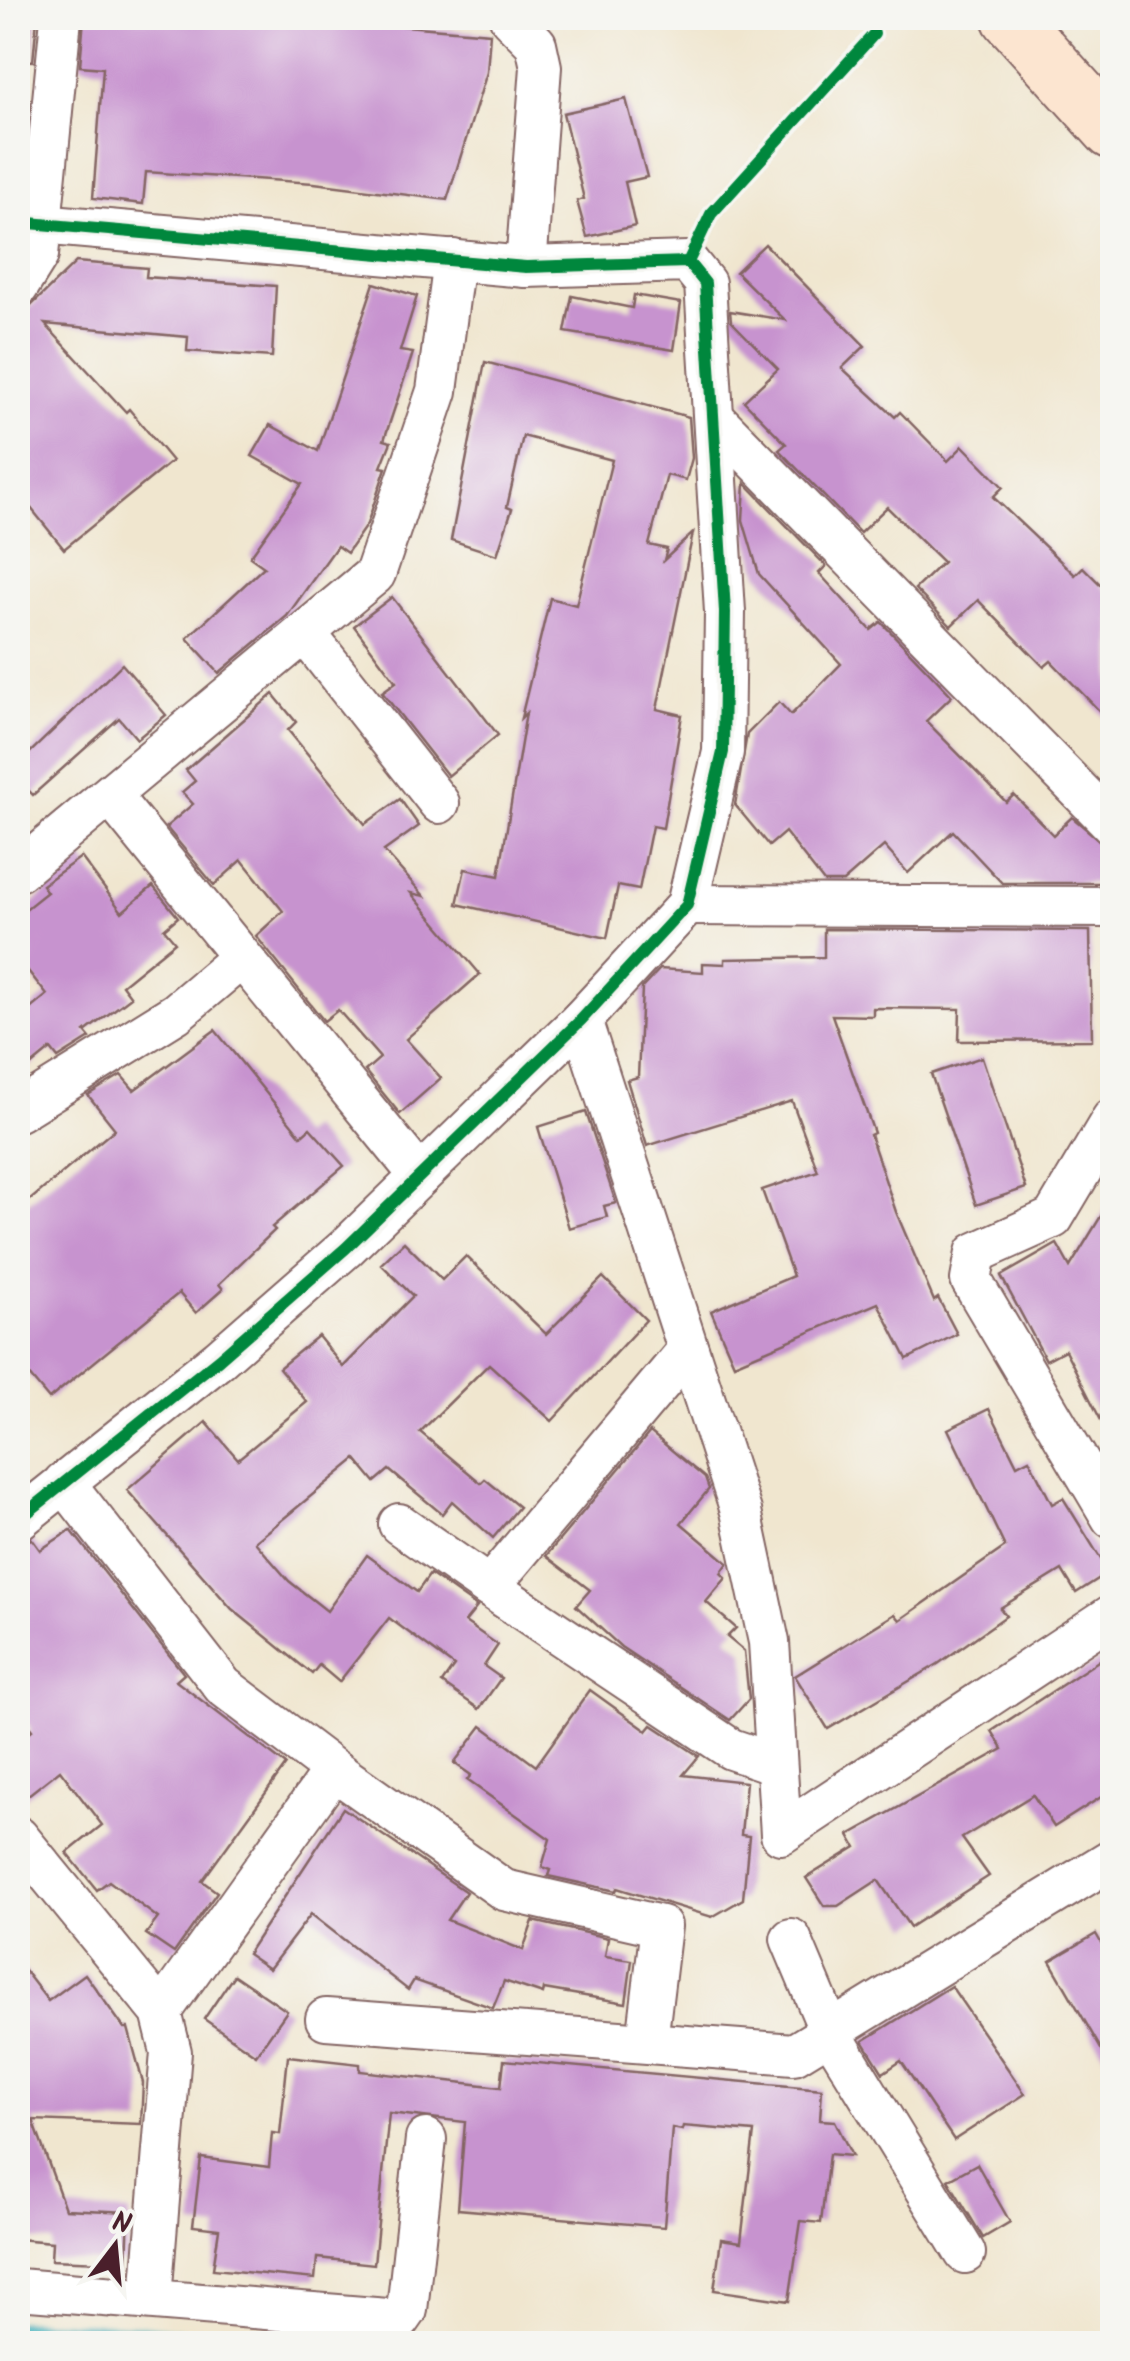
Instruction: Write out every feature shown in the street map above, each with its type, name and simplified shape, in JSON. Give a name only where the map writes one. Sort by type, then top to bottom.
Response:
[{"type":"street","points":[[18,286],[38,255],[30,223],[61,18]]},
{"type":"street","points":[[510,18],[536,44],[541,67],[526,267]]},
{"type":"street","points":[[1010,18],[1112,132]]},
{"type":"street","points":[[18,1520],[233,1346],[420,1176],[581,1020],[687,905],[723,752],[725,612],[705,284],[688,262],[526,267],[30,223]]},
{"type":"street","points":[[18,871],[366,584],[383,556],[442,368],[454,260]]},
{"type":"street","points":[[714,418],[1112,824]]},
{"type":"street","points":[[306,634],[439,803]]},
{"type":"street","points":[[110,795],[420,1176]]},
{"type":"street","points":[[687,905],[1112,906]]},
{"type":"street","points":[[18,1111],[176,1014],[240,959]]},
{"type":"street","points":[[581,1020],[740,1511],[769,1642],[781,1834],[1112,1615]]},
{"type":"street","points":[[1112,1118],[1052,1218],[976,1253],[971,1280],[1112,1518]]},
{"type":"street","points":[[489,1587],[688,1350]]},
{"type":"street","points":[[64,1482],[223,1686],[334,1770],[504,1890],[661,1926],[647,2042]]},
{"type":"street","points":[[400,1524],[731,1750],[776,1764]]},
{"type":"street","points":[[161,2012],[334,1770]]},
{"type":"street","points":[[18,1837],[161,2012],[171,2052],[150,2298]]},
{"type":"street","points":[[326,2019],[794,2054],[1112,1859]]},
{"type":"street","points":[[791,1939],[830,2032],[966,2254]]},
{"type":"street","points":[[18,2289],[400,2320],[407,2310],[426,2138]]},
{"type":"building","points":[[18,18],[37,18],[33,61],[18,60]]},
{"type":"building","points":[[84,18],[308,18],[490,33],[487,72],[447,200],[314,183],[146,172],[143,204],[93,198],[103,68],[80,66]]},
{"type":"building","points":[[626,99],[647,177],[625,182],[635,226],[587,237],[577,201],[584,199],[563,113]]},
{"type":"building","points":[[765,244],[865,346],[842,368],[895,417],[900,412],[948,461],[963,446],[1003,487],[993,497],[1075,575],[1083,567],[1112,596],[1112,724],[1051,661],[1044,667],[978,600],[951,626],[915,589],[943,562],[887,507],[860,533],[779,450],[786,444],[744,401],[778,369],[731,321],[730,311],[785,320],[736,272]]},
{"type":"building","points":[[76,262],[147,268],[146,277],[276,286],[272,357],[187,351],[188,337],[45,324],[126,412],[129,409],[172,461],[64,549],[18,492],[18,311],[30,307]]},
{"type":"building","points":[[374,283],[417,296],[400,351],[413,353],[384,440],[391,442],[381,467],[386,468],[367,524],[347,553],[337,546],[287,616],[219,673],[187,638],[264,567],[250,557],[302,484],[252,456],[270,425],[318,451]]},
{"type":"building","points":[[634,295],[681,303],[674,350],[565,332],[572,296],[632,308]]},
{"type":"building","points":[[485,362],[689,417],[692,458],[686,480],[667,475],[649,545],[667,549],[664,560],[693,533],[657,709],[682,715],[663,828],[652,826],[639,890],[618,886],[607,938],[457,904],[465,869],[499,876],[526,713],[521,718],[550,598],[576,605],[612,460],[523,436],[507,507],[512,509],[497,555],[451,540]]},
{"type":"building","points":[[745,483],[826,566],[819,573],[871,630],[881,622],[952,696],[926,721],[1006,802],[1014,795],[1053,835],[1072,817],[1112,851],[1112,872],[1101,883],[1002,883],[953,831],[908,873],[884,846],[843,882],[824,882],[785,832],[769,846],[735,805],[747,734],[779,702],[791,715],[841,664],[759,574],[743,520]]},
{"type":"building","points":[[392,597],[498,735],[448,776],[382,692],[396,682],[354,626]]},
{"type":"building","points":[[122,664],[166,715],[137,739],[119,718],[33,795],[18,779],[18,764]]},
{"type":"building","points":[[273,694],[296,722],[288,730],[365,824],[400,799],[419,826],[384,851],[424,896],[411,893],[480,974],[406,1039],[441,1078],[400,1114],[365,1071],[380,1058],[338,1010],[324,1021],[256,936],[283,911],[242,860],[214,885],[166,827],[193,804],[182,792],[195,781],[186,770]]},
{"type":"building","points":[[81,857],[122,912],[153,886],[178,917],[164,929],[175,942],[122,985],[131,997],[85,1032],[90,1038],[58,1058],[51,1049],[18,1076],[18,1019],[47,995],[18,958],[18,915],[47,892],[42,885]]},
{"type":"building","points":[[824,929],[1090,931],[1092,1040],[959,1041],[960,1009],[873,1008],[873,1016],[832,1015],[874,1133],[870,1135],[896,1212],[934,1301],[938,1298],[957,1334],[907,1359],[878,1303],[734,1364],[711,1311],[793,1276],[762,1190],[818,1171],[792,1101],[647,1146],[627,1080],[638,1077],[642,988],[660,969],[703,972],[703,963],[725,964],[725,959],[824,957]]},
{"type":"building","points":[[215,1030],[301,1136],[310,1128],[344,1166],[272,1227],[275,1230],[219,1284],[223,1289],[196,1313],[179,1293],[49,1399],[18,1362],[18,1210],[115,1129],[88,1095],[121,1075],[134,1090]]},
{"type":"building","points":[[982,1057],[1026,1188],[976,1205],[931,1074]]},
{"type":"building","points":[[586,1112],[616,1203],[604,1206],[607,1217],[569,1228],[538,1127]]},
{"type":"building","points":[[1112,1198],[1112,1442],[1065,1350],[1046,1360],[1001,1276],[1057,1244],[1070,1267]]},
{"type":"building","points":[[404,1242],[442,1280],[466,1256],[546,1334],[603,1277],[646,1320],[552,1421],[489,1364],[420,1432],[481,1483],[485,1479],[519,1507],[493,1538],[452,1501],[442,1514],[389,1470],[375,1482],[356,1459],[255,1542],[289,1581],[327,1611],[367,1555],[417,1592],[430,1574],[477,1607],[465,1622],[498,1645],[484,1666],[501,1678],[479,1709],[442,1683],[454,1666],[389,1618],[339,1682],[319,1665],[312,1674],[232,1609],[127,1490],[206,1422],[238,1459],[307,1402],[279,1368],[318,1336],[343,1367],[413,1296],[381,1264]]},
{"type":"building","points":[[989,1409],[1017,1465],[1029,1459],[1052,1504],[1063,1498],[1109,1572],[1076,1593],[1062,1570],[1000,1608],[1006,1616],[938,1664],[828,1729],[795,1676],[895,1614],[900,1620],[1005,1547],[948,1429]]},
{"type":"building","points":[[650,1432],[705,1478],[709,1489],[681,1523],[728,1563],[721,1573],[726,1578],[706,1602],[736,1628],[727,1637],[744,1651],[749,1699],[730,1720],[621,1647],[576,1606],[590,1590],[546,1556]]},
{"type":"building","points":[[71,1530],[184,1674],[176,1681],[286,1765],[202,1881],[217,1892],[174,1953],[146,1934],[158,1918],[109,1881],[97,1890],[67,1853],[102,1825],[60,1770],[18,1803],[18,1741],[32,1730],[18,1712],[18,1543],[32,1539],[40,1550]]},
{"type":"building","points":[[1112,1652],[1112,1790],[1054,1827],[1033,1795],[962,1838],[989,1876],[910,1927],[878,1880],[838,1906],[824,1906],[806,1878],[856,1847],[849,1835],[1003,1749],[992,1731]]},
{"type":"building","points":[[590,1690],[647,1731],[652,1725],[699,1756],[683,1775],[746,1782],[741,1835],[749,1836],[743,1899],[712,1917],[617,1888],[616,1891],[548,1876],[550,1870],[542,1867],[550,1839],[467,1780],[471,1775],[454,1763],[482,1726],[536,1766]]},
{"type":"building","points":[[343,1808],[466,1892],[447,1920],[523,1950],[533,1921],[608,1938],[605,1956],[632,1960],[626,2003],[544,1989],[543,1994],[504,1981],[493,2008],[414,1980],[408,1990],[311,1914],[269,1969],[247,1954]]},
{"type":"building","points":[[1096,1934],[1112,1962],[1112,2068],[1050,1961]]},
{"type":"building","points":[[18,1962],[48,2001],[85,1974],[124,2028],[128,2028],[143,2083],[141,2124],[33,2120],[65,2209],[129,2212],[127,2263],[51,2260],[52,2242],[18,2239]]},
{"type":"building","points":[[234,1975],[287,2011],[256,2055],[204,2019]]},
{"type":"building","points":[[951,1986],[1025,2094],[954,2140],[901,2061],[883,2073],[863,2041]]},
{"type":"building","points":[[288,2056],[360,2064],[360,2071],[501,2087],[504,2060],[822,2089],[820,2120],[835,2121],[852,2156],[829,2154],[821,2223],[801,2221],[789,2301],[714,2290],[721,2239],[741,2242],[754,2132],[683,2126],[682,2130],[672,2128],[664,2227],[458,2209],[465,2122],[389,2113],[374,2264],[317,2258],[315,2279],[213,2269],[219,2229],[193,2226],[201,2158],[269,2167],[272,2133],[280,2134]]},
{"type":"building","points":[[977,2164],[1010,2222],[983,2238],[948,2180]]},
{"type":"waterway","points":[[18,2326],[149,2331],[250,2344]]},
{"type":"cycle path","points":[[688,262],[711,214],[874,34]]},
{"type":"cycle path","points":[[18,222],[526,267],[688,262],[705,283],[725,612],[723,752],[687,905],[581,1020],[346,1248],[219,1359],[18,1520]]}]
